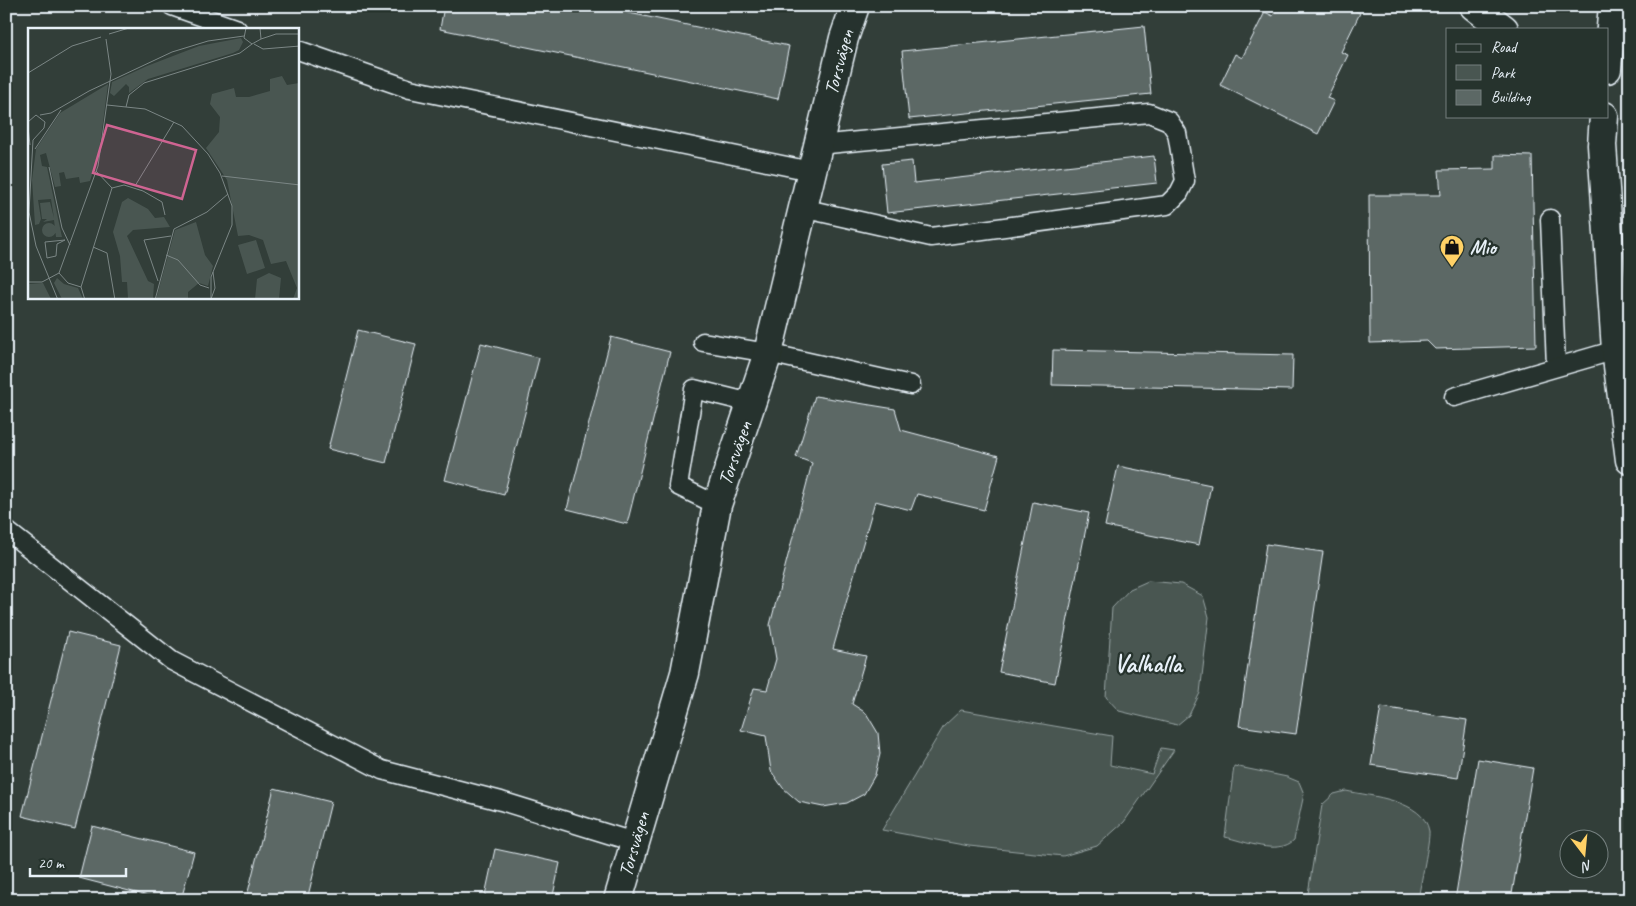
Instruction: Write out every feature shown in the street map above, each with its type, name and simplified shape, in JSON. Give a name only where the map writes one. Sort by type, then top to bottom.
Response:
[{"type":"street","name":"Torsvägen","points":[[618,900],[685,673],[717,505],[768,353],[844,38],[855,6]]},
{"type":"street","points":[[1474,6],[1503,28]]},
{"type":"street","points":[[1608,59],[1613,6]]},
{"type":"street","points":[[1604,118],[1602,144],[1616,350],[1630,460]]},
{"type":"lane","points":[[172,6],[234,28]]},
{"type":"lane","points":[[299,50],[410,89],[811,171]]},
{"type":"lane","points":[[802,208],[931,237],[1167,205],[1179,193],[1185,181],[1178,133],[1169,121],[1149,113],[818,145]]},
{"type":"lane","points":[[1550,219],[1556,366]]},
{"type":"lane","points":[[703,342],[768,353],[912,385]]},
{"type":"lane","points":[[1454,397],[1616,350]]},
{"type":"lane","points":[[717,505],[678,486],[694,389],[751,404]]},
{"type":"lane","points":[[6,530],[172,661],[382,770],[501,801],[634,842]]},
{"type":"green space","points":[[1148,581],[1181,584],[1203,596],[1209,617],[1200,693],[1189,715],[1177,725],[1119,711],[1106,697],[1112,608],[1130,589]]},
{"type":"green space","points":[[961,710],[1112,736],[1110,765],[1152,774],[1161,748],[1174,750],[1124,822],[1097,846],[1063,856],[969,846],[882,830],[944,726]]},
{"type":"green space","points":[[1234,766],[1287,777],[1299,782],[1304,794],[1294,840],[1287,845],[1270,847],[1225,837]]},
{"type":"green space","points":[[1346,791],[1395,801],[1417,812],[1425,821],[1429,836],[1418,900],[1307,900],[1322,805],[1334,794]]},
{"type":"building","points":[[444,6],[595,6],[789,46],[778,99],[440,29]]},
{"type":"building","points":[[1278,6],[1346,6],[1360,13],[1341,52],[1348,55],[1327,98],[1334,101],[1318,134],[1220,85],[1235,54],[1242,58],[1265,12],[1273,16]]},
{"type":"building","points":[[1144,26],[1151,94],[909,119],[902,51]]},
{"type":"building","name":"Mio","points":[[1495,155],[1532,156],[1536,346],[1435,349],[1427,341],[1370,343],[1369,195],[1441,195],[1439,170],[1495,169]]},
{"type":"building","points":[[1154,156],[1157,183],[887,213],[882,164],[912,161],[914,183]]},
{"type":"building","points":[[358,330],[416,344],[386,463],[328,449]]},
{"type":"building","points":[[611,337],[670,352],[627,524],[567,509]]},
{"type":"building","points":[[481,343],[539,358],[504,495],[445,480]]},
{"type":"building","points":[[1053,350],[1293,355],[1292,390],[1052,385]]},
{"type":"building","points":[[815,396],[895,409],[901,430],[999,456],[984,510],[917,494],[911,510],[875,501],[833,649],[866,656],[852,704],[866,713],[878,733],[880,754],[875,775],[864,794],[847,803],[823,807],[799,802],[783,788],[771,771],[766,736],[741,730],[754,688],[767,690],[776,659],[770,625],[812,463],[796,457]]},
{"type":"building","points":[[1118,466],[1211,485],[1199,545],[1105,526]]},
{"type":"building","points":[[1033,502],[1089,513],[1055,683],[999,672]]},
{"type":"building","points":[[1266,544],[1323,552],[1296,734],[1239,726]]},
{"type":"building","points":[[68,632],[121,645],[75,829],[22,816]]},
{"type":"building","points":[[1381,707],[1467,720],[1458,778],[1371,765]]},
{"type":"building","points":[[1478,759],[1533,768],[1511,900],[1455,900]]},
{"type":"building","points":[[274,788],[331,802],[307,900],[246,900]]},
{"type":"building","points":[[92,826],[194,852],[181,900],[164,900],[79,878]]},
{"type":"building","points":[[495,849],[560,863],[552,900],[484,900]]},
{"type":"place","name":"Mio","points":[[1452,268]]},
{"type":"district","name":"Valhalla","points":[[1148,664]]}]
